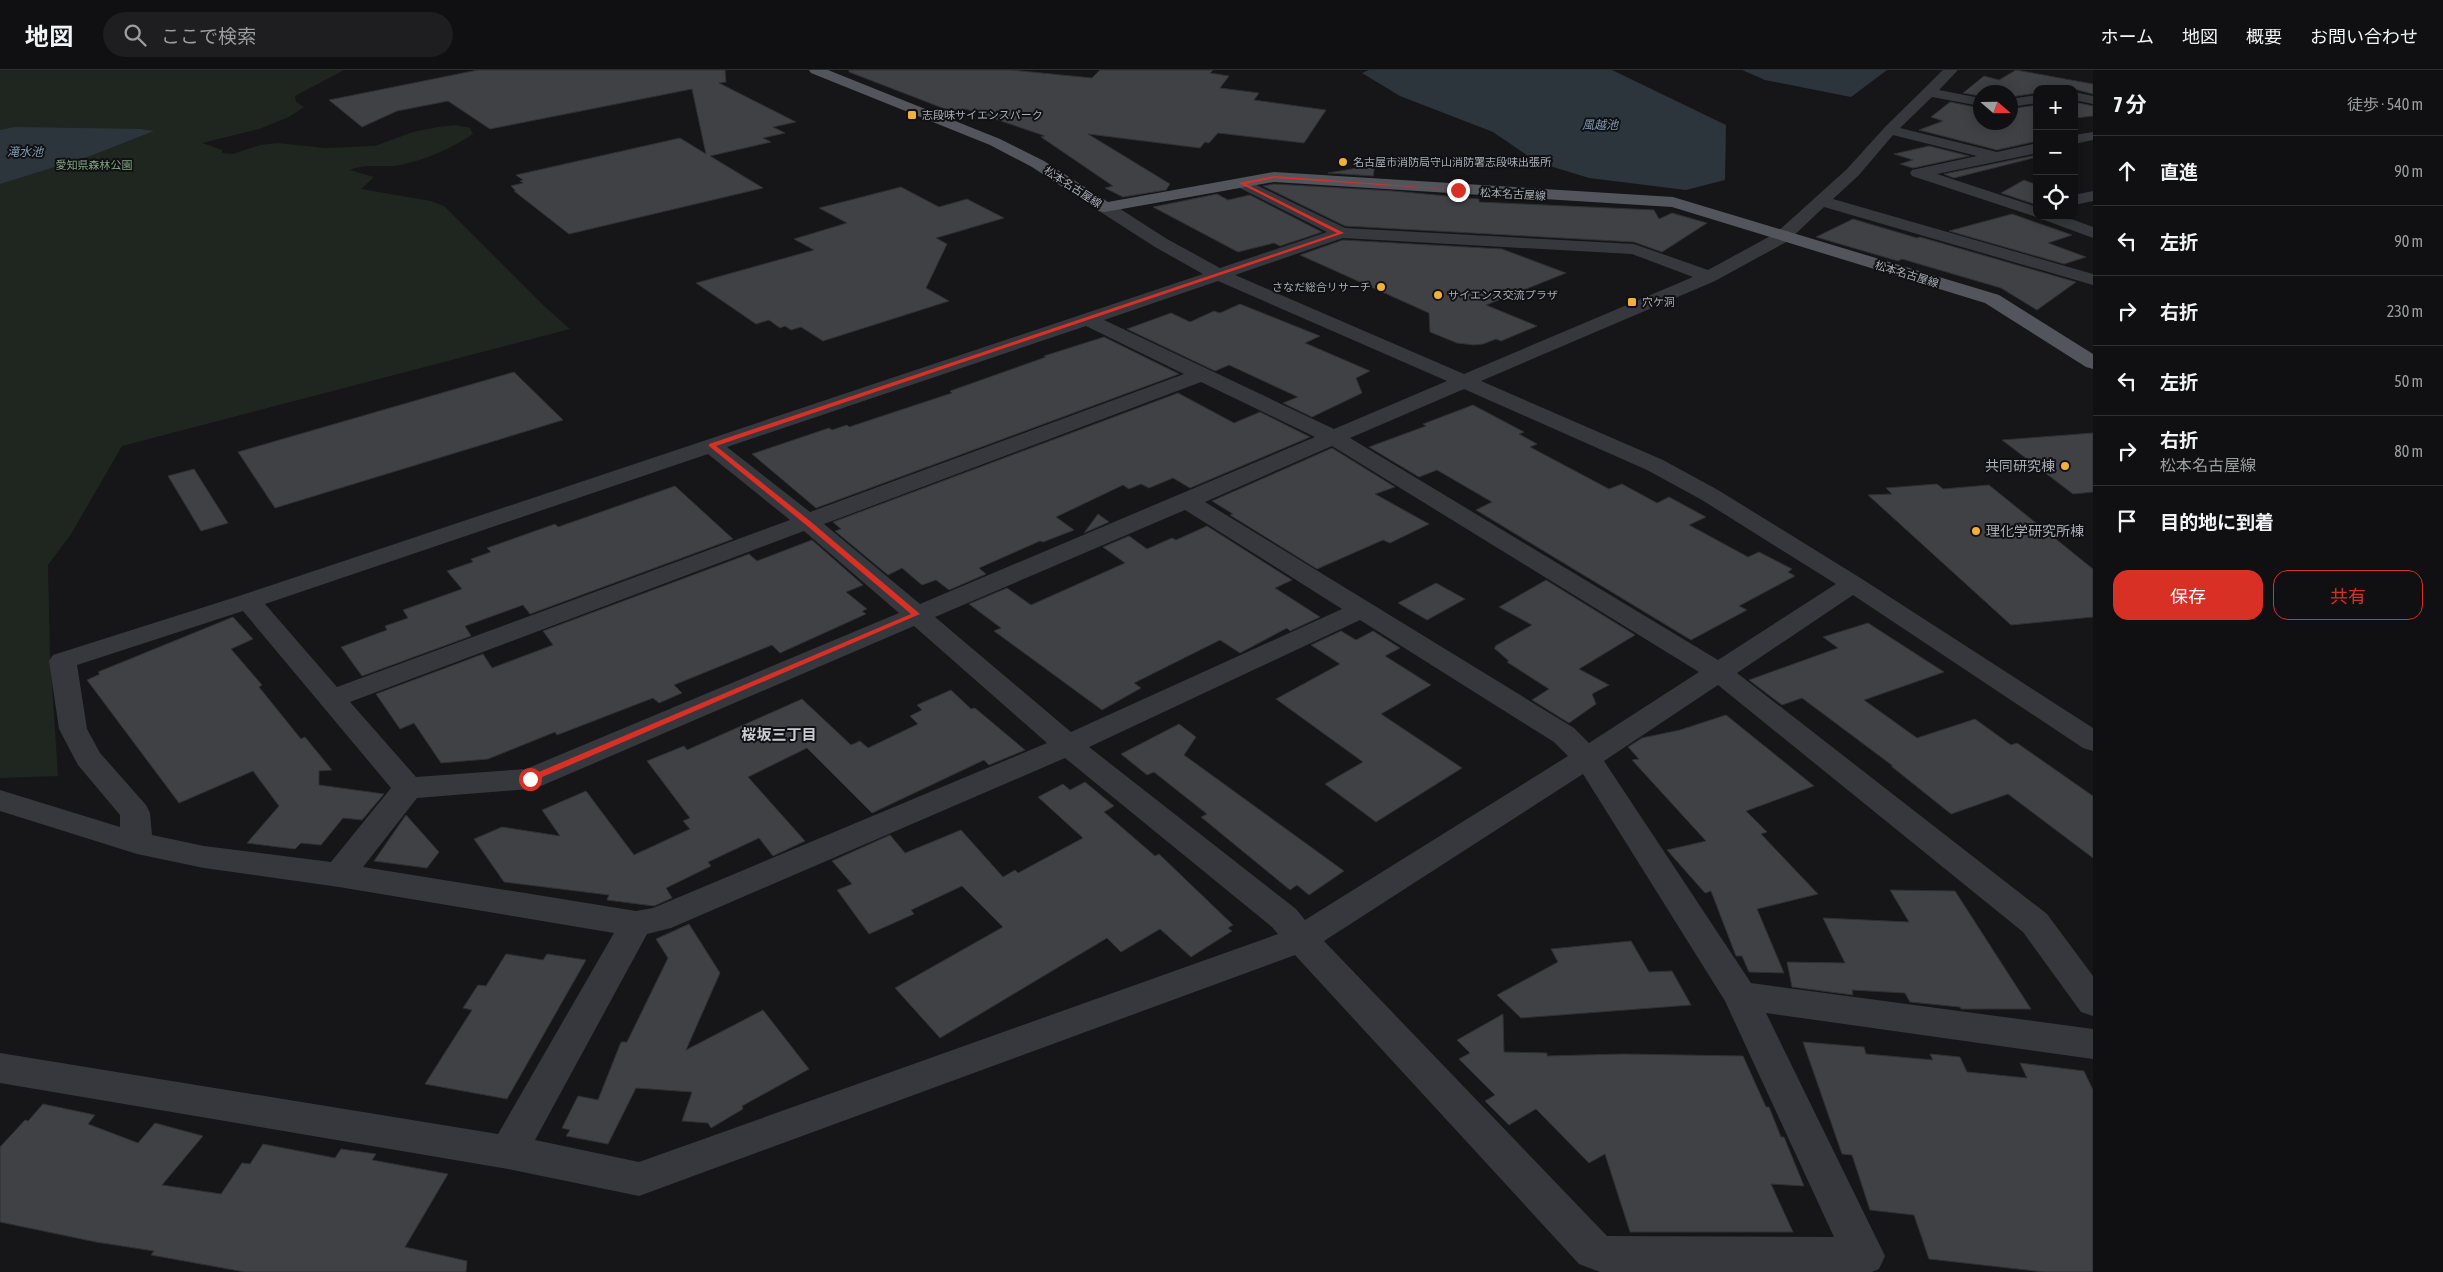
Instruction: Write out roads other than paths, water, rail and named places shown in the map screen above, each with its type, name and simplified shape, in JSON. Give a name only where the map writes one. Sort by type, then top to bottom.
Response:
[{"type":"main road","name":"松本名古屋線","points":[[816,70],[969,130],[1011,149],[1105,207],[1274,177],[1673,202],[1782,237],[1992,299],[2093,363]]},
{"type":"street","points":[[339,875],[408,788],[530,779],[916,614],[1187,501],[1709,276],[1782,237],[1853,172],[1890,130],[1951,70]]},
{"type":"street","points":[[1929,92],[1973,101]]},
{"type":"street","points":[[2078,97],[2093,100]]},
{"type":"street","points":[[2018,102],[2033,100]]},
{"type":"street","points":[[1890,130],[1997,156]]},
{"type":"street","points":[[2078,139],[2093,136]]},
{"type":"street","points":[[2033,149],[1918,173],[2033,210]]},
{"type":"street","points":[[1242,183],[1342,233]]},
{"type":"street","points":[[2078,199],[2093,196]]},
{"type":"street","points":[[1821,201],[2093,280]]},
{"type":"street","points":[[1105,207],[1161,244],[1217,274],[1464,380],[1654,465],[1710,495],[1853,584],[2093,741]]},
{"type":"street","points":[[2057,220],[2093,233]]},
{"type":"street","points":[[137,843],[135,813],[88,758],[73,730],[63,661],[248,601],[1342,233],[1634,249],[1709,276]]},
{"type":"street","points":[[1088,319],[1332,437],[1717,671],[2035,922],[2093,1002]]},
{"type":"street","points":[[333,699],[1202,374]]},
{"type":"street","points":[[711,445],[808,522],[1068,745],[1284,918],[1300,939],[1594,1251],[1612,1257],[1864,1256],[1740,995],[1587,758],[1564,735],[1187,501]]},
{"type":"street","points":[[0,1068],[508,1152],[639,1179],[1300,939],[1587,758],[1717,671],[1853,584]]},
{"type":"street","points":[[248,601],[408,788]]},
{"type":"street","points":[[0,800],[137,843],[204,857],[339,875],[636,924],[659,919],[1068,745],[1361,610]]},
{"type":"street","points":[[508,1152],[636,924]]},
{"type":"street","points":[[1740,995],[2093,1044]]},
{"type":"water","name":"風越池","points":[[1369,70],[1612,70],[1726,125],[1725,180],[1686,190],[1589,178],[1537,162],[1493,132],[1400,96],[1362,73]]},
{"type":"water","points":[[1742,70],[1887,70],[1851,97],[1765,80]]},
{"type":"water","name":"滝水池","points":[[15,127],[141,129],[154,131],[90,156],[0,184],[0,130]]},
{"type":"place","name":"志段味サイエンスパーク","points":[[912,115]]},
{"type":"place","name":"名古屋市消防局守山消防署志段味出張所","points":[[1343,162]]},
{"type":"place","name":"さなだ総合リサーチ","points":[[1381,287]]},
{"type":"place","name":"サイエンス交流プラザ","points":[[1438,295]]},
{"type":"place","name":"穴ケ洞","points":[[1632,302]]},
{"type":"place","name":"共同研究棟","points":[[2065,466]]},
{"type":"place","name":"理化学研究所棟","points":[[1976,531]]},
{"type":"district","name":"桜坂三丁目","points":[[779,734]]},
{"type":"park label","name":"愛知県森林公園","points":[[94,165]]}]
